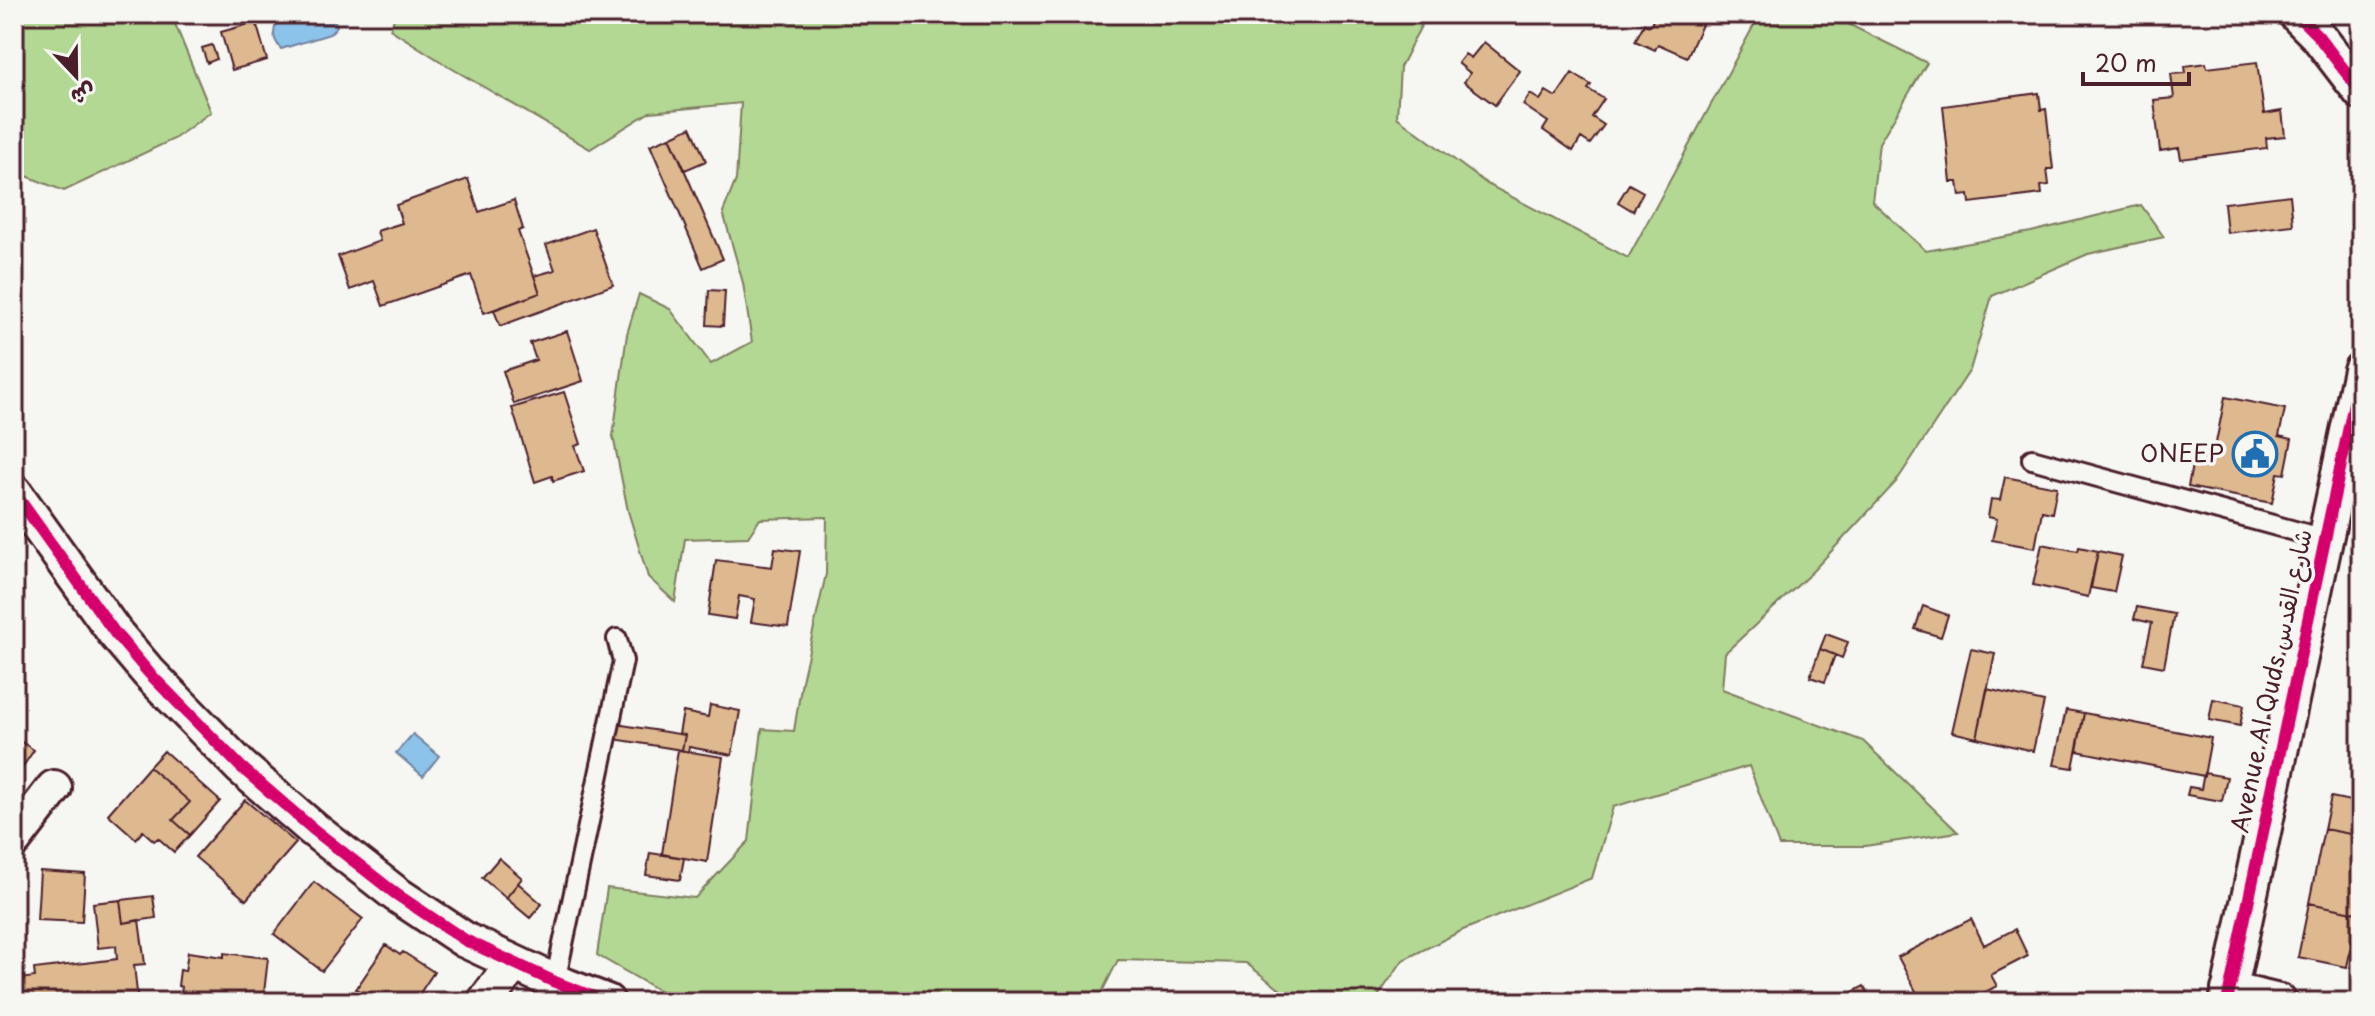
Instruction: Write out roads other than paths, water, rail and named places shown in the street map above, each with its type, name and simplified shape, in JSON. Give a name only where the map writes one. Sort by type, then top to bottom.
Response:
[{"type":"street","points":[[2296,14],[2326,46],[2361,92]]},
{"type":"street","name":"Avenue Al Quds شارع القدس","points":[[2228,996],[2361,370]]},
{"type":"street","points":[[14,492],[115,633],[159,683],[241,767],[313,829],[396,894],[465,940],[555,982],[607,1002]]},
{"type":"street","points":[[14,840],[54,788]]},
{"type":"street","points":[[485,1002],[514,963]]},
{"type":"street","points":[[2228,996],[2279,1002]]},
{"type":"lane","points":[[2032,459],[2324,539]]},
{"type":"lane","points":[[555,982],[623,661],[617,639]]},
{"type":"water","points":[[309,14],[332,14],[337,26],[330,34],[281,49],[274,37],[276,24]]},
{"type":"water","points":[[413,734],[439,756],[423,776],[396,753]]},
{"type":"place","name":"ONEEP","points":[[2255,454]]}]
